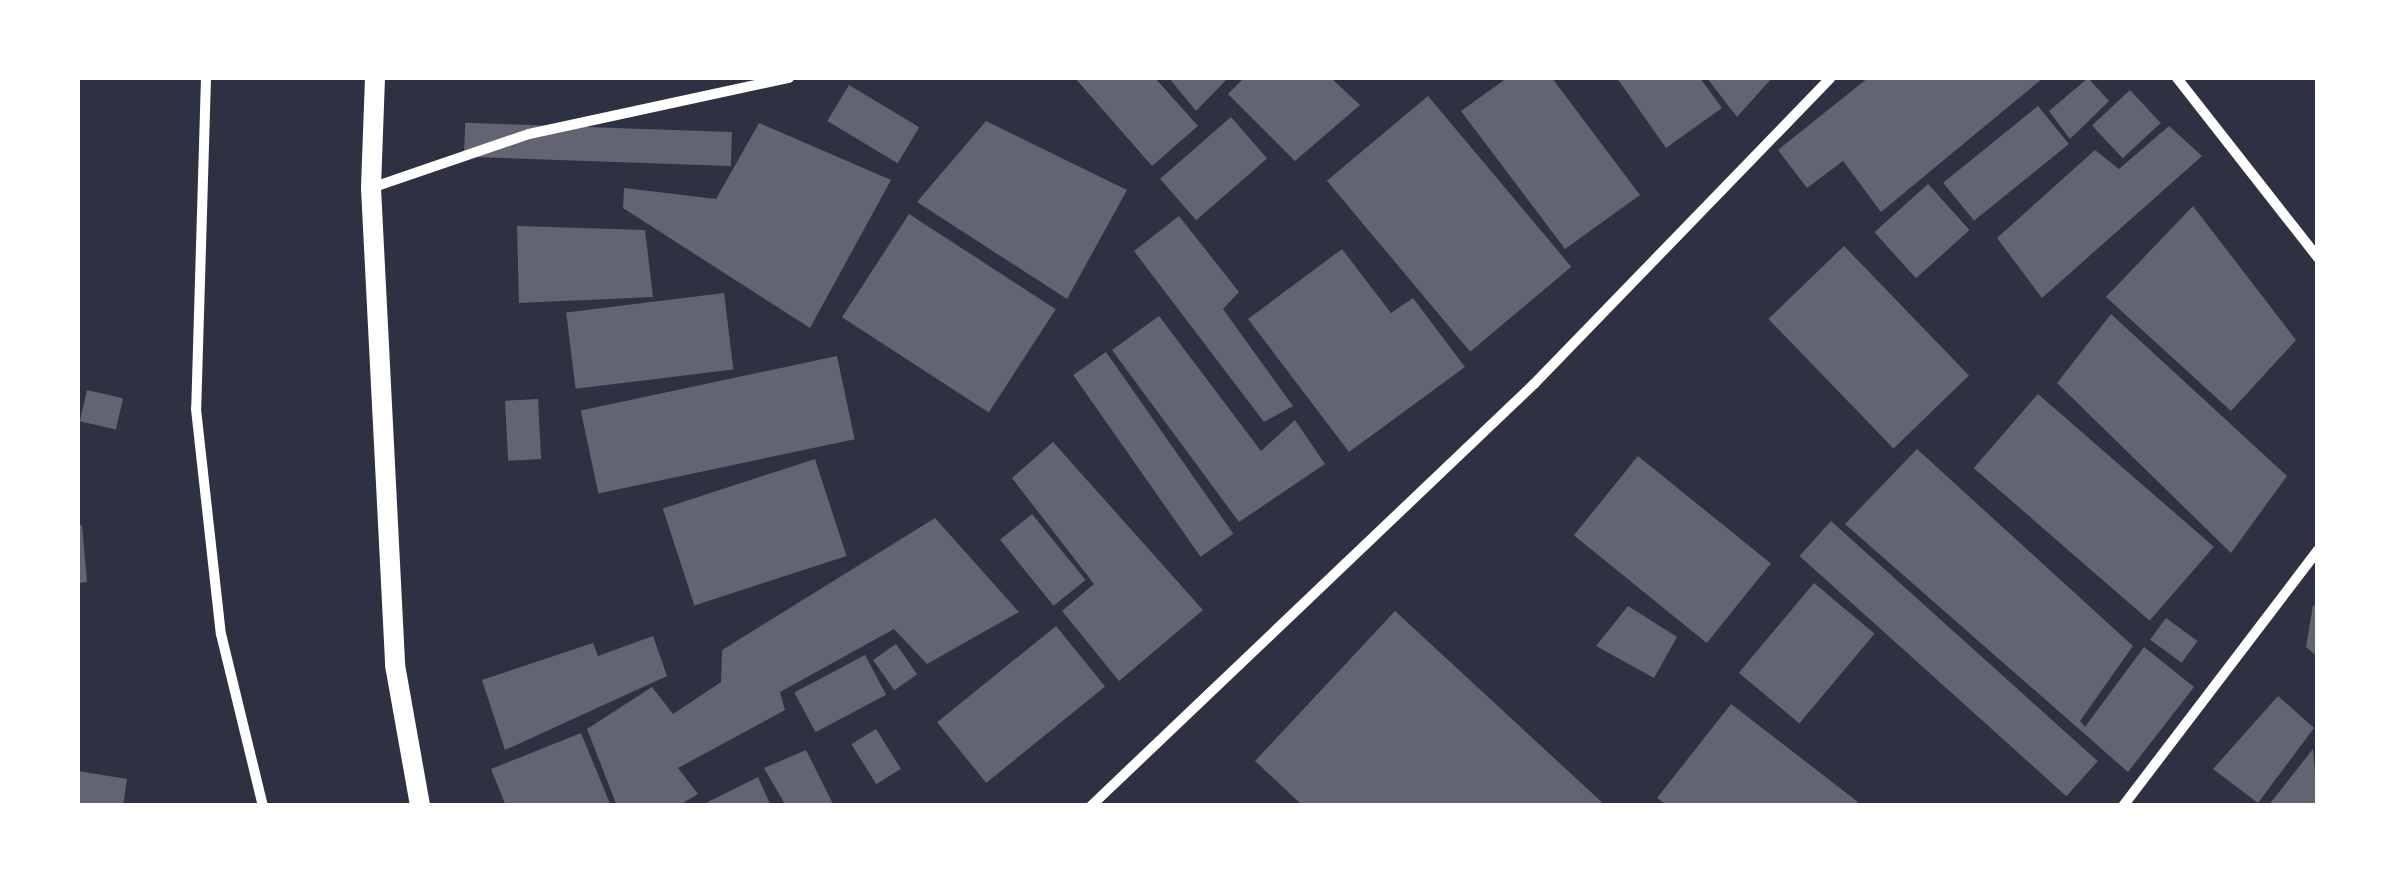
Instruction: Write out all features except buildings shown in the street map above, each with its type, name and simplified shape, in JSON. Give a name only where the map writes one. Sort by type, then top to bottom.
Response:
[{"type":"main road","points":[[374,78],[371,188],[396,666],[420,806]]},
{"type":"street","points":[[206,78],[196,409],[220,634],[263,806]]},
{"type":"street","points":[[371,188],[529,134],[789,78]]},
{"type":"street","points":[[1091,806],[1534,384],[1831,78]]},
{"type":"street","points":[[2177,78],[2318,258]]},
{"type":"street","points":[[2123,806],[2318,550]]}]
